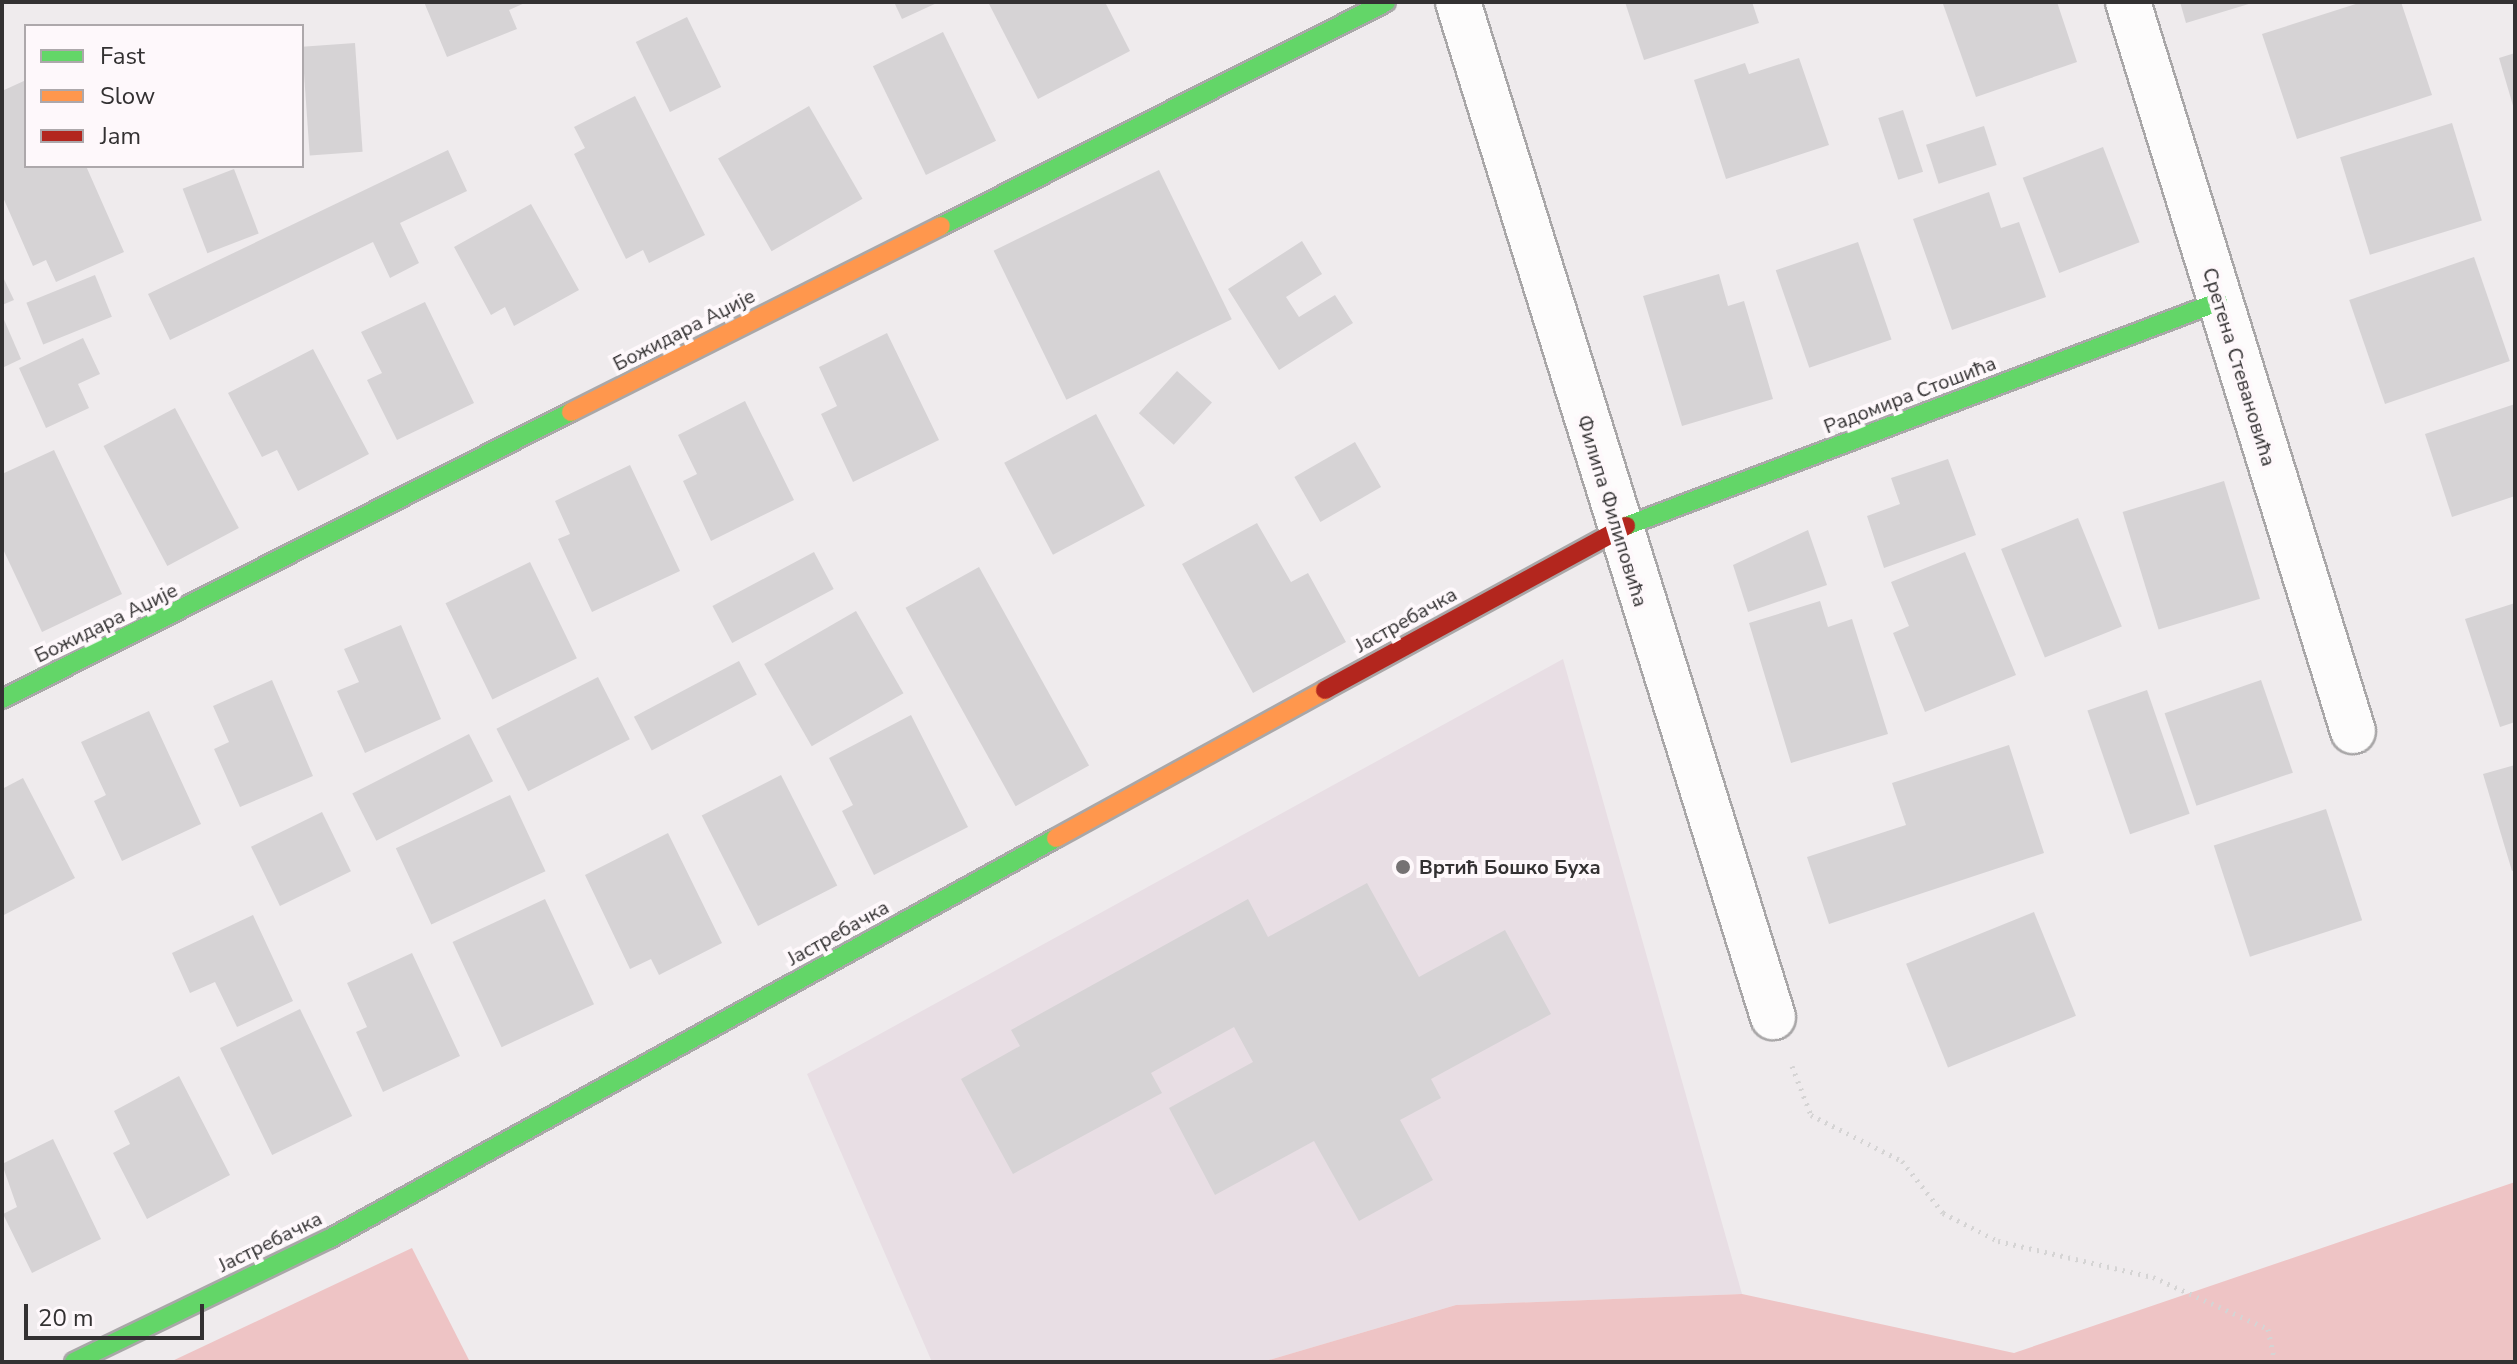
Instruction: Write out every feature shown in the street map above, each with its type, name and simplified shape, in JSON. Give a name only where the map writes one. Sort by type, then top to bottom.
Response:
[{"type":"street","name":"Божидара Аџије","points":[[2,699],[1386,2]]},
{"type":"street","name":"Филипа Филиповића","points":[[1458,2],[1617,529],[1773,1017]]},
{"type":"street","name":"Сретена Стевановића","points":[[2128,2],[2218,302],[2353,731]]},
{"type":"street","name":"Радомира Стошића","points":[[1617,529],[2218,302]]},
{"type":"street","name":"Јастребачка","points":[[74,1362],[329,1239],[1617,529]]},
{"type":"path","points":[[1773,1017],[1811,1115],[1902,1161],[1943,1213],[1998,1241],[2153,1277],[2268,1329],[2275,1362]]},
{"type":"shaded area","name":"Вртић Бошко Буха","points":[[1563,659],[1742,1294],[1456,1305],[1262,1362],[932,1362],[807,1074]]},
{"type":"shaded area","points":[[2515,1182],[2515,1362],[1262,1362],[1456,1305],[1742,1294],[2014,1353]]},
{"type":"shaded area","points":[[412,1248],[470,1362],[170,1362]]},
{"type":"building","points":[[424,2],[527,2],[509,10],[517,29],[447,57]]},
{"type":"building","points":[[894,2],[939,2],[902,19]]},
{"type":"building","points":[[988,2],[1105,2],[1130,51],[1038,99]]},
{"type":"building","points":[[1625,2],[1752,2],[1759,23],[1644,60]]},
{"type":"building","points":[[2057,2],[2077,62],[1976,97],[1943,4]]},
{"type":"building","points":[[2180,2],[2252,2],[2252,3],[2186,23]]},
{"type":"building","points":[[2362,2],[2401,2],[2432,95],[2297,139],[2262,34]]},
{"type":"building","points":[[687,17],[721,87],[670,112],[636,42]]},
{"type":"building","points":[[943,32],[996,141],[926,175],[873,66]]},
{"type":"building","points":[[355,43],[363,152],[310,155],[304,47]]},
{"type":"building","points":[[2515,53],[2515,109],[2514,109],[2499,58]]},
{"type":"building","points":[[1799,58],[1829,145],[1726,179],[1694,80],[1745,63],[1749,74]]},
{"type":"building","points":[[24,81],[24,168],[87,168],[124,252],[56,282],[46,260],[33,266],[2,195],[2,91]]},
{"type":"building","points":[[635,96],[705,235],[649,263],[643,250],[626,259],[574,154],[585,148],[574,127]]},
{"type":"building","points":[[809,106],[862,199],[772,251],[718,158]]},
{"type":"building","points":[[1903,110],[1923,172],[1898,180],[1878,118]]},
{"type":"building","points":[[2452,123],[2482,221],[2370,255],[2340,157]]},
{"type":"building","points":[[1984,126],[1997,165],[1939,184],[1926,145]]},
{"type":"building","points":[[2103,147],[2140,242],[2059,273],[2023,178]]},
{"type":"building","points":[[448,150],[467,191],[400,223],[419,263],[390,278],[373,242],[170,340],[148,294]]},
{"type":"building","points":[[234,169],[259,233],[207,253],[183,189]]},
{"type":"building","points":[[1159,170],[1232,319],[1066,400],[994,251]]},
{"type":"building","points":[[1989,192],[2001,228],[2019,222],[2046,297],[1952,330],[1913,219]]},
{"type":"building","points":[[531,204],[579,290],[514,326],[505,307],[491,315],[454,247]]},
{"type":"building","points":[[1302,241],[1322,274],[1286,297],[1299,317],[1335,295],[1353,323],[1279,370],[1228,289]]},
{"type":"building","points":[[1858,242],[1892,339],[1809,368],[1776,270]]},
{"type":"building","points":[[2474,257],[2510,361],[2385,404],[2349,300]]},
{"type":"building","points":[[1719,274],[1728,306],[1744,301],[1773,399],[1682,426],[1643,296]]},
{"type":"building","points":[[2,275],[14,300],[2,305]]},
{"type":"building","points":[[95,275],[112,317],[43,344],[26,303]]},
{"type":"building","points":[[425,302],[474,403],[397,440],[367,380],[382,373],[361,332]]},
{"type":"building","points":[[2,315],[21,359],[2,368]]},
{"type":"building","points":[[887,333],[939,440],[853,482],[821,414],[837,406],[819,367]]},
{"type":"building","points":[[83,338],[100,374],[78,384],[89,408],[46,428],[19,368]]},
{"type":"building","points":[[313,349],[369,454],[298,491],[277,450],[262,457],[228,393]]},
{"type":"building","points":[[1177,371],[1212,402],[1174,445],[1139,413]]},
{"type":"building","points":[[745,401],[794,500],[711,541],[683,481],[697,474],[678,435]]},
{"type":"building","points":[[2515,404],[2515,496],[2452,517],[2425,434]]},
{"type":"building","points":[[175,408],[239,528],[167,566],[103,446]]},
{"type":"building","points":[[1096,414],[1145,506],[1053,555],[1004,463]]},
{"type":"building","points":[[1355,442],[1381,487],[1320,522],[1294,477]]},
{"type":"building","points":[[54,450],[122,594],[42,632],[2,547],[2,474]]},
{"type":"building","points":[[1948,459],[1976,535],[1884,568],[1867,516],[1900,504],[1891,478]]},
{"type":"building","points":[[630,465],[680,571],[592,612],[558,539],[570,534],[555,501]]},
{"type":"building","points":[[2224,481],[2260,599],[2159,630],[2123,512]]},
{"type":"building","points":[[2078,518],[2122,626],[2045,658],[2001,549]]},
{"type":"building","points":[[1257,523],[1291,582],[1308,573],[1346,642],[1253,693],[1182,564]]},
{"type":"building","points":[[1808,530],[1827,585],[1748,612],[1733,565]]},
{"type":"building","points":[[814,552],[834,589],[732,643],[712,606]]},
{"type":"building","points":[[1965,552],[2016,675],[1925,712],[1893,633],[1909,626],[1891,582]]},
{"type":"building","points":[[530,562],[577,658],[492,699],[446,603]]},
{"type":"building","points":[[979,567],[1089,766],[1016,806],[906,608]]},
{"type":"building","points":[[1820,601],[1828,627],[1852,619],[1888,734],[1791,763],[1749,623]]},
{"type":"building","points":[[2515,603],[2515,722],[2500,727],[2465,619]]},
{"type":"building","points":[[856,611],[904,693],[812,746],[764,664]]},
{"type":"building","points":[[401,625],[441,719],[365,753],[337,691],[359,682],[344,649]]},
{"type":"building","points":[[739,661],[757,695],[652,750],[634,717]]},
{"type":"building","points":[[598,677],[630,739],[528,791],[496,729]]},
{"type":"building","points":[[272,680],[313,776],[240,807],[214,749],[229,742],[213,706]]},
{"type":"building","points":[[2261,680],[2293,773],[2196,806],[2165,713]]},
{"type":"building","points":[[2147,690],[2190,814],[2130,834],[2087,711]]},
{"type":"building","points":[[149,711],[201,824],[122,861],[94,801],[106,795],[81,742]]},
{"type":"building","points":[[911,715],[968,827],[874,875],[842,811],[853,805],[829,758]]},
{"type":"building","points":[[469,734],[493,781],[376,841],[352,793]]},
{"type":"building","points":[[2009,745],[2044,853],[1829,924],[1807,857],[1906,825],[1892,783]]},
{"type":"building","points":[[2515,765],[2515,870],[2512,871],[2483,774]]},
{"type":"building","points":[[781,775],[837,885],[758,926],[702,815]]},
{"type":"building","points":[[23,778],[75,878],[2,916],[2,789]]},
{"type":"building","points":[[510,795],[545,871],[431,924],[396,848]]},
{"type":"building","points":[[2326,809],[2362,920],[2250,957],[2214,845]]},
{"type":"building","points":[[322,812],[351,871],[280,906],[251,847]]},
{"type":"building","points":[[668,833],[722,943],[659,975],[651,959],[630,969],[585,875]]},
{"type":"building","points":[[1367,883],[1419,977],[1505,930],[1551,1014],[1431,1079],[1441,1098],[1400,1120],[1433,1180],[1359,1221],[1314,1141],[1215,1195],[1169,1108],[1253,1062],[1234,1027],[1151,1073],[1162,1093],[1013,1174],[961,1079],[1020,1046],[1011,1030],[1248,899],[1268,937]]},
{"type":"building","points":[[545,899],[594,1004],[502,1047],[453,942]]},
{"type":"building","points":[[2034,912],[2076,1016],[1948,1068],[1906,964]]},
{"type":"building","points":[[253,915],[293,1001],[237,1027],[215,982],[190,993],[172,953]]},
{"type":"building","points":[[412,953],[460,1056],[383,1092],[356,1032],[367,1027],[347,983]]},
{"type":"building","points":[[300,1009],[352,1116],[272,1155],[220,1048]]},
{"type":"building","points":[[179,1076],[230,1175],[147,1219],[113,1153],[130,1144],[114,1111]]},
{"type":"building","points":[[53,1139],[101,1239],[32,1273],[3,1214],[17,1207],[2,1164]]},
{"type":"traffic: fast","points":[[941,226],[1386,2]]},
{"type":"traffic: fast","points":[[1626,526],[2218,302]]},
{"type":"traffic: fast","points":[[2,699],[571,412]]},
{"type":"traffic: fast","points":[[74,1362],[329,1239],[1056,838]]},
{"type":"traffic: slow","points":[[571,412],[941,226]]},
{"type":"traffic: slow","points":[[1056,838],[1325,690]]},
{"type":"traffic: jam","points":[[1325,690],[1626,526]]},
{"type":"place","name":"Вртић Бошко Буха","points":[[1403,867]]}]
